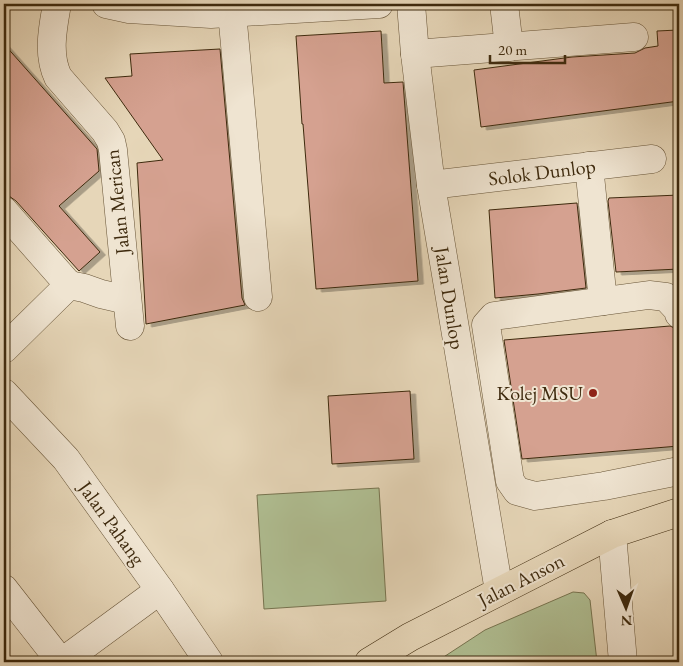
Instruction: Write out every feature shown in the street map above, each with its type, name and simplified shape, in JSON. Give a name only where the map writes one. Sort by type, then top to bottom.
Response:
[{"type":"main road","name":"Jalan Anson","points":[[369,662],[410,637],[612,534],[679,512]]},
{"type":"street","name":"Jalan Merican","points":[[58,4],[51,38],[55,70],[105,131],[113,150],[130,326]]},
{"type":"street","points":[[106,4],[129,9],[218,10],[379,4]]},
{"type":"street","name":"Jalan Dunlop","points":[[411,4],[415,54],[431,184],[498,591]]},
{"type":"street","points":[[504,4],[509,47]]},
{"type":"street","points":[[218,10],[258,297]]},
{"type":"street","points":[[415,54],[634,37]]},
{"type":"street","name":"Solok Dunlop","points":[[431,184],[652,159]]},
{"type":"street","points":[[589,166],[603,301]]},
{"type":"street","points":[[4,211],[69,285],[127,300]]},
{"type":"street","points":[[4,349],[69,285]]},
{"type":"street","points":[[679,314],[679,311],[666,296],[649,295],[494,316],[486,324],[510,481],[517,491],[535,496],[679,472]]},
{"type":"street","name":"Jalan Pahang","points":[[4,393],[66,459],[209,662]]},
{"type":"street","points":[[612,534],[623,662]]},
{"type":"street","points":[[4,589],[12,617],[61,662],[160,590]]},
{"type":"green space","points":[[379,488],[386,601],[264,609],[257,495]]},
{"type":"green space","points":[[573,592],[584,593],[590,600],[597,662],[436,662],[485,630]]},
{"type":"building","points":[[678,30],[679,101],[481,127],[474,70],[572,57],[635,53],[645,48],[658,46],[657,31]]},
{"type":"building","points":[[381,31],[384,83],[403,82],[418,281],[316,289],[296,36]]},
{"type":"building","points":[[4,44],[97,149],[99,171],[59,206],[100,252],[79,271],[16,201],[9,196],[4,196]]},
{"type":"building","points":[[220,49],[242,298],[245,305],[146,324],[137,163],[163,160],[105,78],[132,76],[130,54]]},
{"type":"building","points":[[679,195],[679,269],[616,272],[609,198]]},
{"type":"building","points":[[577,203],[586,288],[495,298],[489,210]]},
{"type":"building","name":"Kolej MSU","points":[[670,326],[679,330],[679,446],[522,459],[504,340]]},
{"type":"building","points":[[410,391],[414,459],[332,464],[328,396]]},
{"type":"place","name":"Kolej MSU","points":[[593,393]]}]
